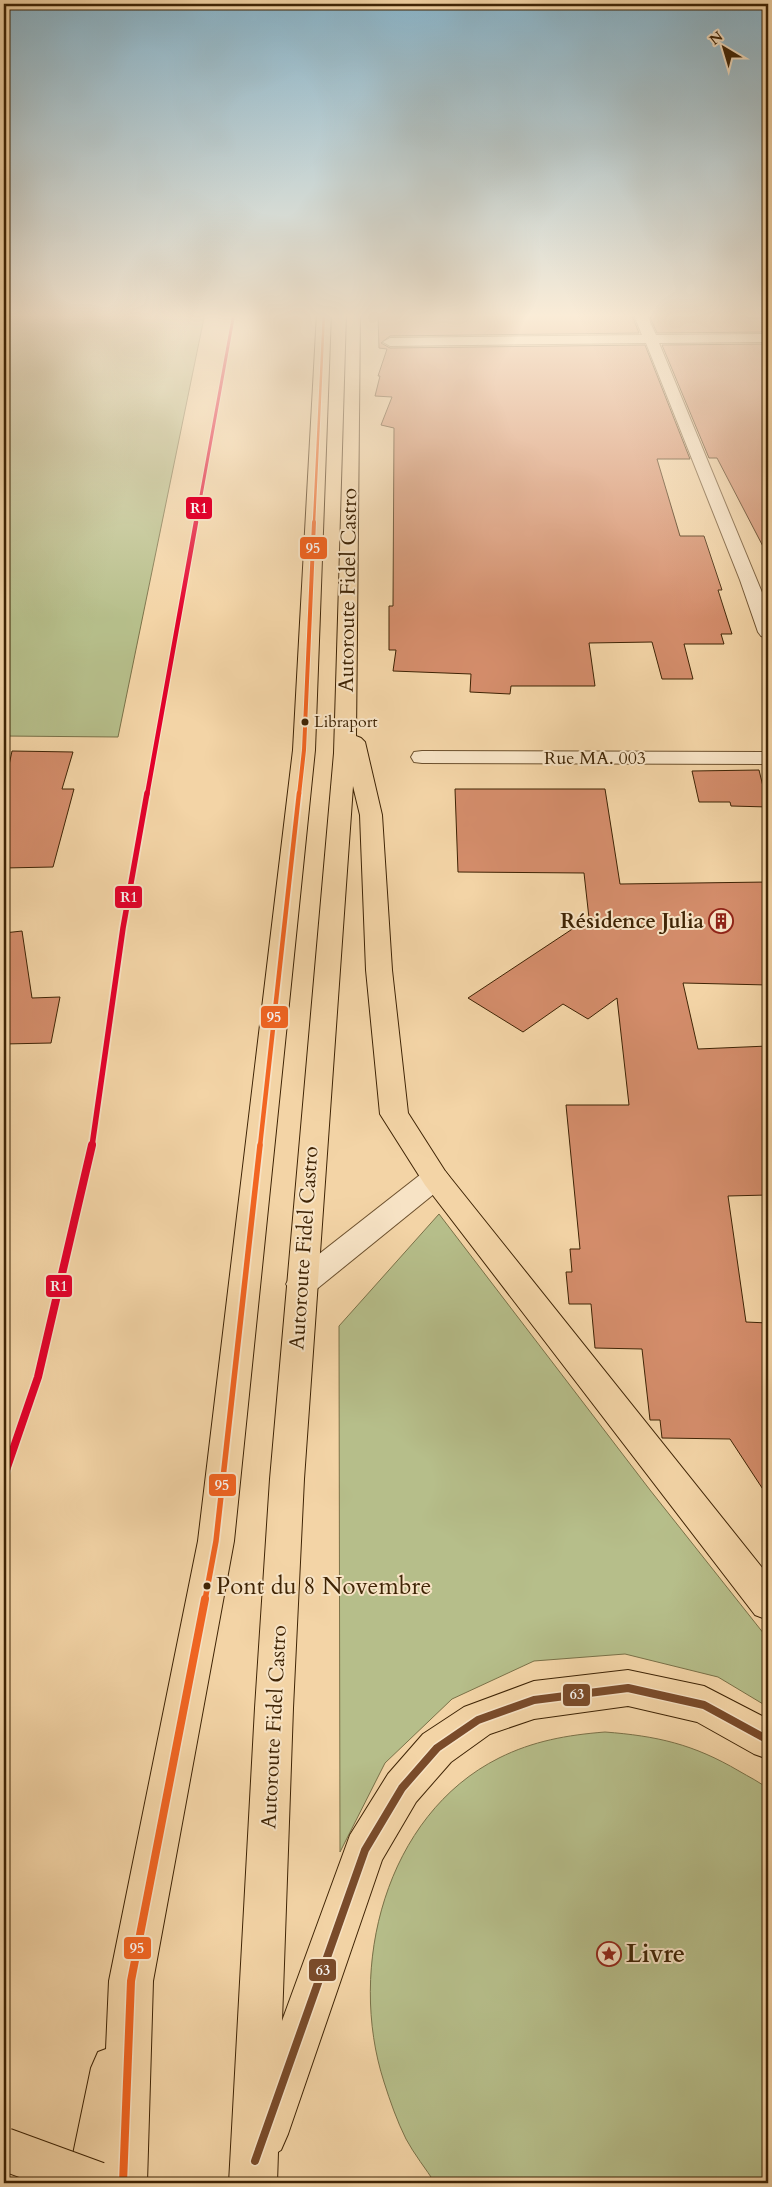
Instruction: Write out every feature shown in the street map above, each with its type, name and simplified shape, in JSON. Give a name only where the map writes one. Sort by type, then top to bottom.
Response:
[{"type":"main road","name":"Autoroute Fidel Castro","points":[[123,2183],[131,1981],[216,1541],[224,1479],[304,750],[319,415]]},
{"type":"main road","name":"Autoroute Fidel Castro","points":[[254,2172],[275,1698],[287,1479],[345,753],[351,415]]},
{"type":"main road","points":[[345,701],[371,815],[379,970],[394,1114],[435,1178],[768,1603]]},
{"type":"main road","points":[[254,2172],[365,1850],[402,1788],[437,1748],[478,1720],[534,1700],[628,1688],[704,1705],[768,1740]]},
{"type":"main road","points":[[91,2183],[131,1981]]},
{"type":"main road","points":[[4,2149],[97,2183]]},
{"type":"street","points":[[683,415],[768,632]]},
{"type":"street","name":"Rue MA. 003","points":[[422,757],[768,758]]},
{"type":"street","points":[[302,1284],[435,1178]]},
{"type":"green space","points":[[4,415],[184,415],[118,737],[4,736]]},
{"type":"green space","points":[[439,1214],[650,1490],[768,1639],[768,1707],[718,1677],[625,1654],[534,1661],[452,1699],[385,1763],[340,1852],[339,1326]]},
{"type":"green space","points":[[605,1732],[658,1739],[690,1748],[722,1762],[768,1789],[768,2183],[435,2183],[409,2145],[391,2104],[374,2038],[370,1991],[374,1944],[385,1899],[403,1856],[428,1817],[460,1784],[499,1758],[525,1747],[564,1737]]},
{"type":"building","points":[[385,415],[673,415],[690,459],[657,459],[680,536],[704,536],[722,590],[718,590],[732,634],[721,634],[724,644],[684,644],[693,679],[662,679],[652,642],[589,643],[595,686],[511,686],[510,694],[470,692],[471,674],[393,671],[396,650],[389,650],[389,606],[393,606],[394,428],[381,425]]},
{"type":"building","points":[[691,415],[768,415],[768,556],[717,458],[709,458]]},
{"type":"building","points":[[12,751],[73,752],[62,789],[74,789],[53,867],[4,868],[4,789]]},
{"type":"building","points":[[759,770],[768,807],[731,806],[730,802],[699,802],[692,771]]},
{"type":"building","points":[[455,789],[605,789],[620,884],[768,882],[768,985],[683,983],[698,1049],[768,1046],[768,1195],[728,1196],[746,1322],[768,1323],[768,1497],[730,1439],[662,1438],[660,1420],[650,1420],[642,1349],[595,1348],[591,1304],[569,1304],[566,1272],[572,1272],[570,1249],[580,1249],[566,1105],[629,1105],[617,998],[588,1019],[563,1004],[523,1032],[468,998],[589,918],[584,873],[458,872]]},
{"type":"building","points":[[22,931],[32,998],[60,997],[51,1043],[4,1044],[4,933]]},
{"type":"railway","points":[[196,523],[216,415]]},
{"type":"railway","points":[[147,795],[196,522]]},
{"type":"railway","points":[[92,1146],[123,928],[147,793]]},
{"type":"railway","points":[[4,1476],[38,1377],[92,1145]]},
{"type":"transit line","name":"R1","points":[[4,1476],[38,1377],[94,1136],[123,928],[216,415]]},
{"type":"transit line","name":"95","points":[[123,2183],[131,1981],[216,1541],[304,750],[319,415]]},
{"type":"transit line","name":"63","points":[[255,2161],[365,1850],[402,1788],[437,1748],[478,1720],[534,1700],[628,1688],[704,1705],[768,1740]]},
{"type":"place","name":"Libraport","points":[[305,722]]},
{"type":"place","name":"Résidence Julia","points":[[721,921]]},
{"type":"place","name":"Pont du 8 Novembre","points":[[207,1586]]},
{"type":"place","name":"Livre","points":[[609,1954]]}]
